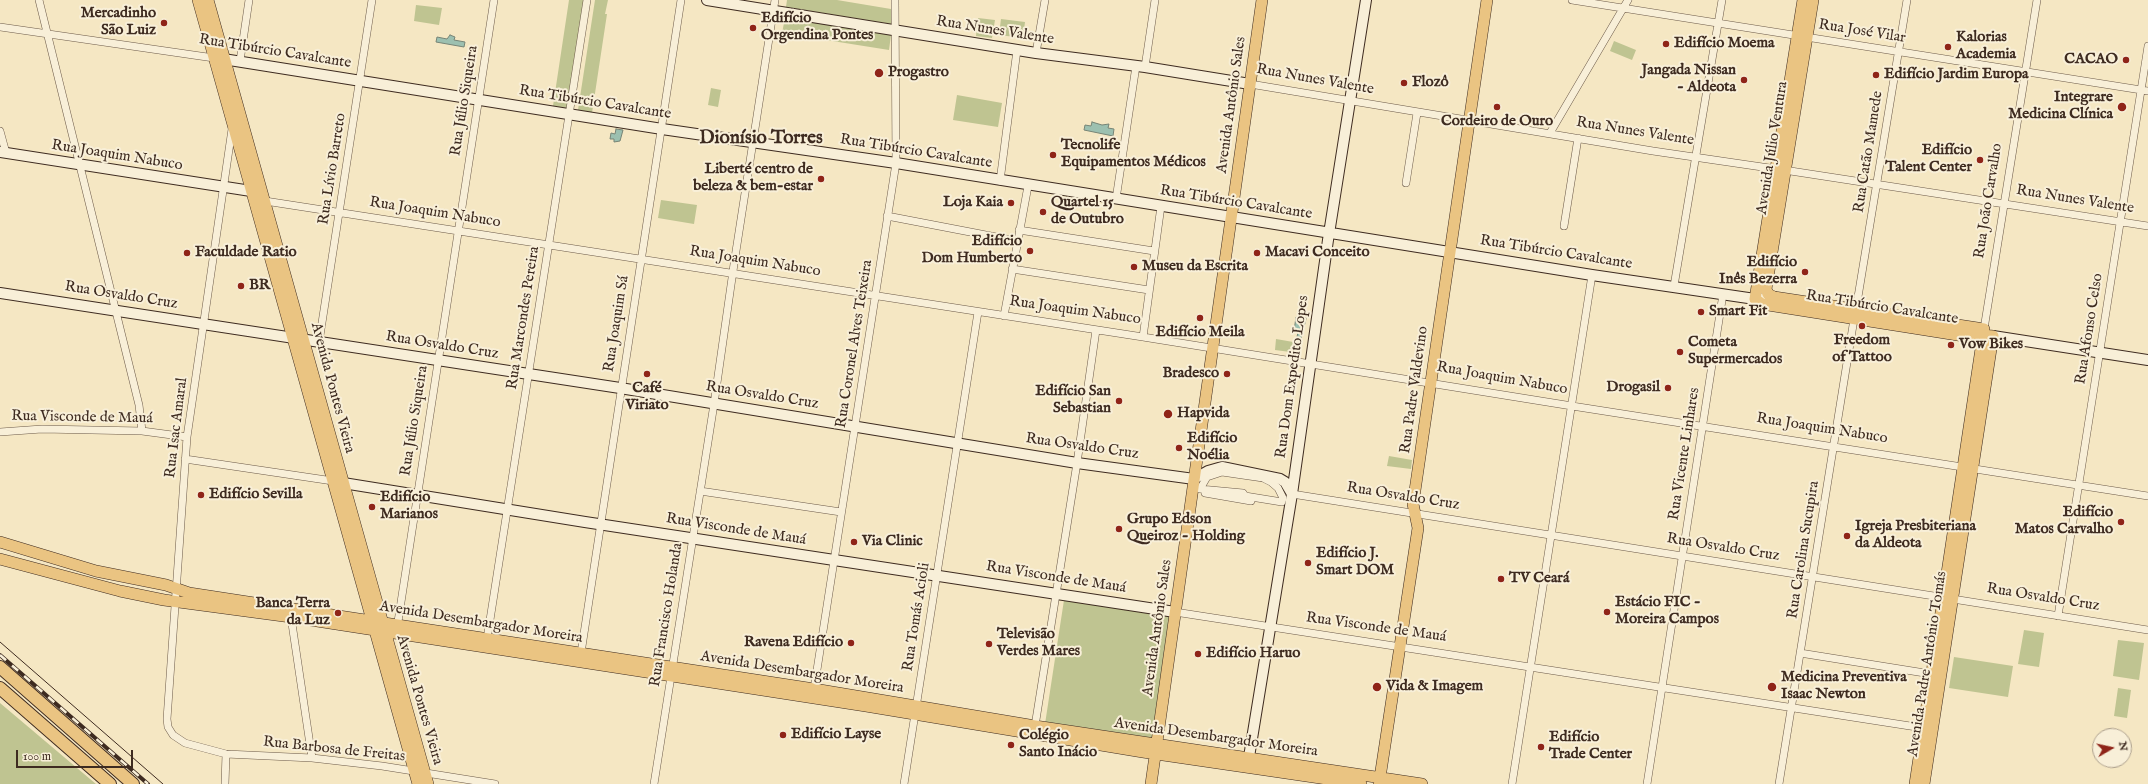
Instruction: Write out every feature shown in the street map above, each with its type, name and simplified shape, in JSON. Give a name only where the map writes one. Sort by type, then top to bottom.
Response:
[{"type":"highway","points":[[0,667],[133,784]]},
{"type":"highway","points":[[0,688],[110,784]]},
{"type":"main road","name":"Avenida Pontes Vieira","points":[[198,0],[219,58],[265,201],[298,339]]},
{"type":"main road","name":"Avenida Pontes Vieira","points":[[208,0],[232,124],[251,191],[298,339],[378,626],[422,776],[418,784]]},
{"type":"main road","name":"Avenida Antônio Sales","points":[[1151,784],[1175,612],[1197,490],[1194,479],[1262,0]]},
{"type":"main road","name":"Rua Padre Valdevino","points":[[1379,781],[1418,528],[1413,504],[1488,0]]},
{"type":"main road","name":"Avenida Júlio Ventura","points":[[1802,36],[1803,0]]},
{"type":"main road","name":"Avenida Júlio Ventura","points":[[1755,299],[1780,169],[1802,36],[1813,0]]},
{"type":"main road","name":"Avenida Júlio Ventura","points":[[1774,297],[1768,294],[1766,288],[1780,169]]},
{"type":"main road","name":"Rua Tibúrcio Cavalcante","points":[[1774,297],[1855,314],[1986,335]]},
{"type":"main road","name":"Rua Tibúrcio Cavalcante","points":[[1755,299],[1762,304],[1855,314]]},
{"type":"main road","name":"Avenida Padre Antônio Tomás","points":[[1924,784],[1948,598],[1969,466],[1986,335]]},
{"type":"main road","name":"Avenida Desembargador Moreira","points":[[0,542],[96,570],[189,593],[396,629],[1157,749],[1361,784]]},
{"type":"main road","name":"Avenida Desembargador Moreira","points":[[0,559],[120,591],[176,601],[291,617],[378,626]]},
{"type":"main road","name":"Avenida Padre Antônio Tomás","points":[[1915,784],[1931,674],[1948,598]]},
{"type":"main road","name":"Avenida Desembargador Moreira","points":[[396,629],[487,639],[581,653],[671,672],[814,689],[916,711],[1035,726],[1157,749],[1250,757],[1379,781],[1422,784]]},
{"type":"street","points":[[38,0],[48,34],[139,405],[142,431]]},
{"type":"street","points":[[240,61],[250,0]]},
{"type":"street","name":"Rua Lívio Barreto","points":[[319,342],[372,0]]},
{"type":"street","name":"Rua Júlio Siqueira","points":[[396,629],[494,0]]},
{"type":"street","name":"Rua Marcondes Pereira","points":[[487,639],[587,0]]},
{"type":"street","name":"Rua Joaquim Sá","points":[[581,653],[620,388],[662,129],[681,0]]},
{"type":"street","name":"Rua Nunes Valente","points":[[707,0],[1036,53],[1250,84],[1470,122],[1550,133],[1696,157],[2148,226]]},
{"type":"street","name":"Rua Francisco Holanda","points":[[654,784],[714,404],[732,274],[775,0]]},
{"type":"street","name":"Rua Coronel Alves Teixeira","points":[[814,689],[896,163],[895,0]]},
{"type":"street","points":[[1036,53],[1045,0]]},
{"type":"street","points":[[1116,199],[1140,67],[1155,0]]},
{"type":"street","name":"Rua Dom Expedito Lopes","points":[[1250,757],[1290,508],[1329,234],[1366,0]]},
{"type":"street","name":"Rua José Vilar","points":[[1572,0],[1598,2],[1623,8],[2144,91]]},
{"type":"street","points":[[1550,133],[1628,0]]},
{"type":"street","points":[[1674,286],[1722,0]]},
{"type":"street","name":"Rua Catão Mamede","points":[[1855,314],[1907,0]]},
{"type":"street","name":"Rua João Carvalho","points":[[1986,335],[2004,204],[2037,0]]},
{"type":"street","name":"Rua Tibúrcio Cavalcante","points":[[0,27],[240,61],[662,129],[896,163],[1028,186],[1231,217],[1329,234],[1450,251],[1592,275],[1755,299],[1774,297]]},
{"type":"street","name":"Rua Afonso Celso","points":[[2058,616],[2120,222],[2144,91],[2148,46]]},
{"type":"street","points":[[1000,181],[1017,50]]},
{"type":"street","points":[[1406,183],[1417,113]]},
{"type":"street","name":"Rua Isac Amaral","points":[[173,735],[168,727],[166,719],[177,589],[186,437],[204,324],[232,124]]},
{"type":"street","points":[[0,131],[3,152]]},
{"type":"street","points":[[1564,226],[1578,138]]},
{"type":"street","name":"Rua Joaquim Nabuco","points":[[3,152],[80,166],[251,191],[265,201],[457,232],[875,295],[1431,382],[1572,406],[1703,425],[1834,447],[1969,466],[2079,486],[2148,496]]},
{"type":"street","points":[[1004,316],[1028,186]]},
{"type":"street","points":[[1143,337],[1161,206]]},
{"type":"street","points":[[888,216],[1017,242]]},
{"type":"street","points":[[1019,230],[1154,251]]},
{"type":"street","points":[[1012,269],[1149,290]]},
{"type":"street","points":[[1512,784],[1532,667],[1550,535],[1592,275]]},
{"type":"street","name":"Rua Osvaldo Cruz","points":[[0,293],[620,388],[1077,462],[1194,479]]},
{"type":"street","name":"Rua Vicente Linhares","points":[[1647,784],[1723,294]]},
{"type":"street","name":"Rua Tomás Acioli","points":[[904,784],[978,312]]},
{"type":"street","name":"Rua Carolina Sucupira","points":[[1779,784],[1811,578],[1855,314]]},
{"type":"street","points":[[1035,726],[1055,592],[1077,462],[1096,330]]},
{"type":"street","name":"Rua Tibúrcio Cavalcante","points":[[1986,335],[2148,360]]},
{"type":"street","name":"Rua Visconde de Mauá","points":[[0,432],[42,429],[142,431],[186,437]]},
{"type":"street","name":"Rua Visconde de Mauá","points":[[184,459],[834,560],[1055,592],[1791,709],[1923,728]]},
{"type":"street","points":[[1194,479],[1208,471],[1222,467],[1280,479],[1285,482],[1292,494]]},
{"type":"street","points":[[1222,472],[1263,478],[1278,488],[1283,500],[1282,502],[1245,496],[1243,493],[1214,488],[1210,490],[1197,490],[1207,477],[1222,472]]},
{"type":"street","points":[[1197,490],[1290,508]]},
{"type":"street","points":[[700,491],[841,512]]},
{"type":"street","name":"Rua Osvaldo Cruz","points":[[1292,494],[1811,578],[2148,630]]},
{"type":"street","points":[[291,617],[312,758]]},
{"type":"street","points":[[1800,653],[1931,674]]},
{"type":"street","name":"Rua Barbosa de Freitas","points":[[173,735],[185,743],[226,754],[312,758],[422,776],[495,784]]},
{"type":"street","points":[[224,784],[226,754]]},
{"type":"green space","points":[[569,0],[584,0],[567,108],[553,106]]},
{"type":"green space","points":[[595,0],[608,0],[592,113],[578,110]]},
{"type":"green space","points":[[787,0],[837,0],[891,9],[892,24],[786,7]]},
{"type":"green space","points":[[416,5],[442,8],[439,25],[414,21]]},
{"type":"green space","points":[[785,18],[891,35],[889,50],[782,33]]},
{"type":"green space","points":[[978,18],[995,20],[992,38],[976,36]]},
{"type":"green space","points":[[1001,19],[1025,22],[1023,38],[999,35]]},
{"type":"green space","points":[[1614,41],[1636,50],[1632,60],[1610,51]]},
{"type":"green space","points":[[711,88],[721,90],[718,107],[708,105]]},
{"type":"green space","points":[[957,95],[1002,103],[998,127],[953,120]]},
{"type":"green space","points":[[661,200],[697,205],[694,224],[658,218]]},
{"type":"green space","points":[[1276,339],[1299,343],[1298,353],[1275,350]]},
{"type":"green space","points":[[1389,456],[1412,460],[1411,469],[1387,466]]},
{"type":"green space","points":[[1064,600],[1171,617],[1153,740],[1045,724]]},
{"type":"green space","points":[[2024,630],[2044,633],[2039,667],[2018,664]]},
{"type":"green space","points":[[2118,640],[2144,643],[2139,680],[2113,676]]},
{"type":"green space","points":[[1954,657],[2013,666],[2008,697],[1949,688]]},
{"type":"green space","points":[[2118,688],[2131,690],[2127,718],[2114,716]]},
{"type":"green space","points":[[0,703],[90,779],[96,784],[0,784]]},
{"type":"shaded area","points":[[450,35],[455,37],[454,40],[465,42],[464,47],[436,42],[437,37],[447,39]]},
{"type":"shaded area","points":[[1092,122],[1102,125],[1109,124],[1108,128],[1114,129],[1113,136],[1084,130],[1085,125],[1091,126]]},
{"type":"shaded area","points":[[616,129],[623,130],[620,141],[614,142],[614,139],[610,139],[611,133],[615,134]]},
{"type":"shaded area","points":[[1301,313],[1305,314],[1306,319],[1301,338],[1297,337],[1298,332],[1294,331],[1296,317],[1300,318]]},
{"type":"tram line","points":[[0,642],[163,784]]},
{"type":"railway","points":[[0,655],[148,784]]},
{"type":"place","name":"Mercadinho São Luiz","points":[[164,23]]},
{"type":"place","name":"Edifício Orgendina Pontes","points":[[753,28]]},
{"type":"place","name":"Edifício Moema","points":[[1666,44]]},
{"type":"place","name":"Kalorias Academia","points":[[1948,47]]},
{"type":"place","name":"CACAO","points":[[2126,60]]},
{"type":"place","name":"Progastro","points":[[879,73]]},
{"type":"place","name":"Edifício Jardim Europa","points":[[1876,75]]},
{"type":"place","name":"Jangada Nissan - Aldeota","points":[[1744,80]]},
{"type":"place","name":"Flozô","points":[[1404,83]]},
{"type":"place","name":"Cordeiro de Ouro","points":[[1497,107]]},
{"type":"place","name":"Integrare Medicina Clínica","points":[[2122,107]]},
{"type":"place","name":"Tecnolife Equipamentos Médicos","points":[[1053,155]]},
{"type":"place","name":"Edifício Talent Center","points":[[1980,160]]},
{"type":"place","name":"Liberté centro de beleza & bem-estar","points":[[821,179]]},
{"type":"place","name":"Loja Kaia","points":[[1011,203]]},
{"type":"place","name":"Quartel 15 de Outubro","points":[[1043,212]]},
{"type":"place","name":"Edifício Dom Humberto","points":[[1030,251]]},
{"type":"place","name":"Faculdade Ratio","points":[[187,253]]},
{"type":"place","name":"Macavi Conceito","points":[[1257,253]]},
{"type":"place","name":"Museu da Escrita","points":[[1134,267]]},
{"type":"place","name":"Edifício Inês Bezerra","points":[[1805,272]]},
{"type":"place","name":"BR","points":[[241,286]]},
{"type":"place","name":"Smart Fit","points":[[1701,312]]},
{"type":"place","name":"Edifício Meila","points":[[1200,318]]},
{"type":"place","name":"Freedom of Tattoo","points":[[1862,326]]},
{"type":"place","name":"Vow Bikes","points":[[1951,345]]},
{"type":"place","name":"Cometa Supermercados","points":[[1680,352]]},
{"type":"place","name":"Café Viriato","points":[[647,374]]},
{"type":"place","name":"Bradesco","points":[[1227,374]]},
{"type":"place","name":"Drogasil","points":[[1668,388]]},
{"type":"place","name":"Edifício San Sebastian","points":[[1119,401]]},
{"type":"place","name":"Hapvida","points":[[1168,414]]},
{"type":"place","name":"Edifício Noélia","points":[[1179,448]]},
{"type":"place","name":"Edifício Sevilla","points":[[201,495]]},
{"type":"place","name":"Edifício Marianos","points":[[372,507]]},
{"type":"place","name":"Edifício Matos Carvalho","points":[[2121,522]]},
{"type":"place","name":"Grupo Edson Queiroz - Holding","points":[[1119,529]]},
{"type":"place","name":"Igreja Presbiteriana da Aldeota","points":[[1847,536]]},
{"type":"place","name":"Via Clinic","points":[[854,542]]},
{"type":"place","name":"Edifício J. Smart DOM","points":[[1308,563]]},
{"type":"place","name":"TV Ceará","points":[[1501,579]]},
{"type":"place","name":"Estácio FIC - Moreira Campos","points":[[1607,612]]},
{"type":"place","name":"Banca Terra da Luz","points":[[338,613]]},
{"type":"place","name":"Ravena Edifício","points":[[851,643]]},
{"type":"place","name":"Televisão Verdes Mares","points":[[989,644]]},
{"type":"place","name":"Edifício Haruo","points":[[1198,654]]},
{"type":"place","name":"Vida & Imagem","points":[[1377,687]]},
{"type":"place","name":"Medicina Preventiva Isaac Newton","points":[[1772,687]]},
{"type":"place","name":"Edifício Layse","points":[[783,735]]},
{"type":"place","name":"Colégio Santo Inácio","points":[[1011,745]]},
{"type":"place","name":"Edifício Trade Center","points":[[1541,747]]},
{"type":"district","name":"Dionísio Torres","points":[[761,139]]}]
